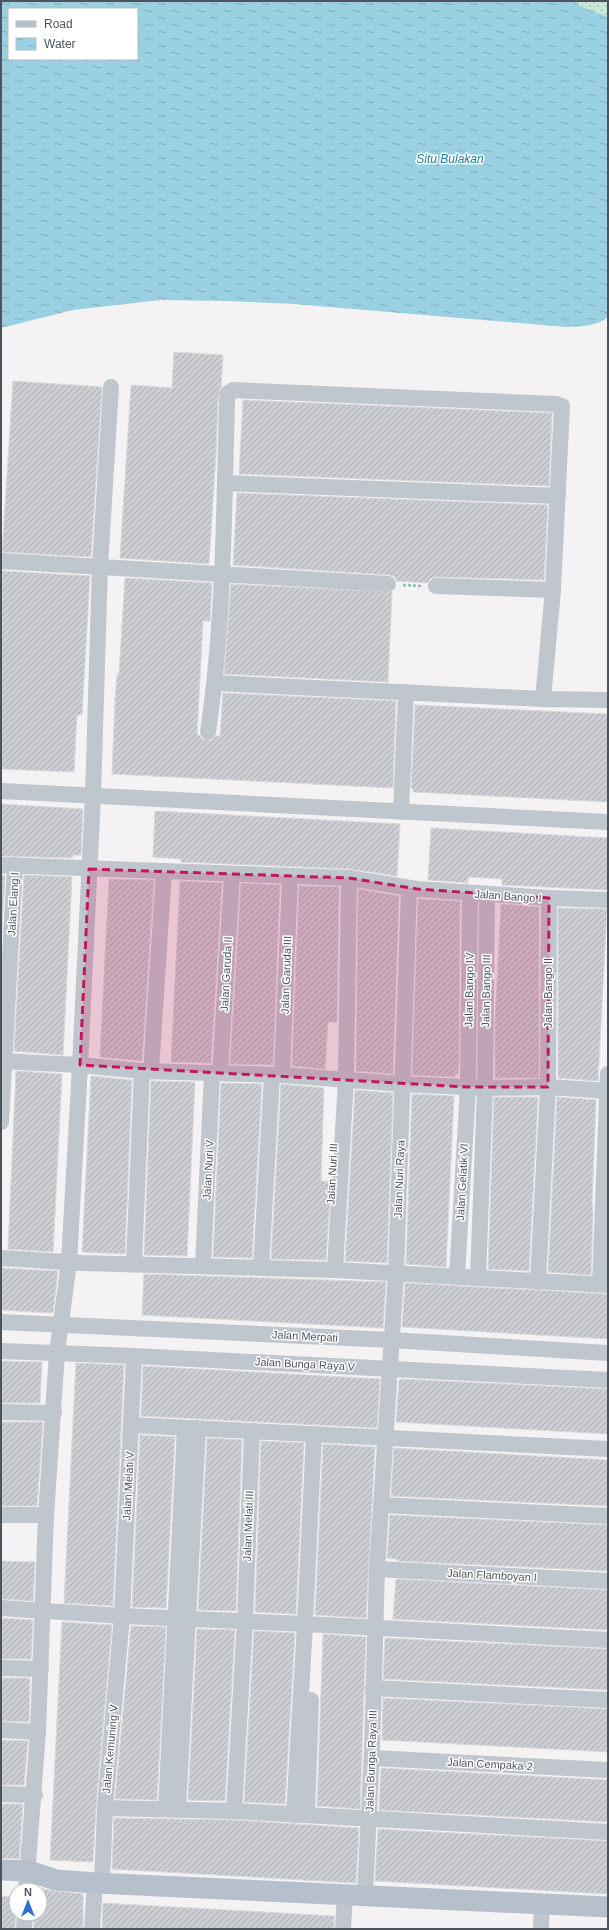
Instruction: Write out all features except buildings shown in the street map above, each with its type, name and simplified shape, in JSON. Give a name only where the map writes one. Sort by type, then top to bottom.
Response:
[{"type":"main road","points":[[1,1870],[27,1882],[56,1880],[608,1907]]},
{"type":"street","points":[[27,1882],[35,1795],[46,1515],[57,1353],[69,1262],[93,796],[100,566],[111,387]]},
{"type":"street","points":[[208,732],[215,683],[223,575],[227,401],[228,393],[233,390],[562,406],[553,590],[543,699]]},
{"type":"street","points":[[225,483],[558,496]]},
{"type":"street","points":[[1,561],[388,584]]},
{"type":"street","points":[[436,586],[553,590]]},
{"type":"street","points":[[215,683],[543,699],[608,700]]},
{"type":"street","points":[[401,812],[406,692]]},
{"type":"street","points":[[1,792],[608,822]]},
{"type":"street","name":"Jalan Bango I","points":[[8,865],[232,875],[349,878],[408,888],[549,898],[608,900]]},
{"type":"street","name":"Jalan Elang I","points":[[1,1122],[8,865]]},
{"type":"street","points":[[134,1264],[147,1071],[164,871]]},
{"type":"street","name":"Jalan Garuda II","points":[[199,1266],[212,1073],[232,875]]},
{"type":"street","name":"Jalan Garuda III","points":[[261,1268],[277,1075],[290,876]]},
{"type":"street","name":"Jalan Nuri III","points":[[331,1270],[342,1079],[349,878]]},
{"type":"street","name":"Jalan Nuri Raya","points":[[384,1439],[396,1274],[408,888]]},
{"type":"street","name":"Jalan Bango IV","points":[[468,1087],[470,893]]},
{"type":"street","name":"Jalan Bango III","points":[[478,1278],[485,1088],[487,894]]},
{"type":"street","name":"Jalan Bango II","points":[[538,1282],[548,1087],[549,898]]},
{"type":"street","points":[[3,1062],[80,1065],[147,1071],[277,1075],[485,1088],[548,1087],[608,1091]]},
{"type":"street","points":[[1,1258],[69,1262],[331,1270],[538,1282],[604,1284],[608,1074]]},
{"type":"street","name":"Jalan Gelatik VI","points":[[457,1277],[468,1087]]},
{"type":"street","name":"Jalan Merpati","points":[[1,1322],[391,1340],[608,1353]]},
{"type":"street","name":"Jalan Bunga Raya V","points":[[1,1351],[134,1356],[608,1380]]},
{"type":"street","name":"Jalan Melati V","points":[[122,1616],[134,1356]]},
{"type":"street","points":[[1,1412],[54,1413]]},
{"type":"street","points":[[131,1425],[384,1439],[608,1449]]},
{"type":"street","points":[[172,1809],[191,1428]]},
{"type":"street","name":"Jalan Melati III","points":[[234,1811],[245,1621],[252,1431]]},
{"type":"street","points":[[300,1815],[318,1435]]},
{"type":"street","name":"Jalan Bunga Raya III","points":[[343,1929],[355,1894],[369,1820],[377,1569],[384,1439]]},
{"type":"street","points":[[381,1505],[608,1516]]},
{"type":"street","points":[[1,1515],[46,1515]]},
{"type":"street","name":"Jalan Flamboyan I","points":[[377,1569],[608,1582]]},
{"type":"street","points":[[1,1608],[122,1616],[375,1627],[608,1640]]},
{"type":"street","name":"Jalan Kemuning V","points":[[92,1929],[98,1883],[122,1616]]},
{"type":"street","points":[[1,1668],[41,1669]]},
{"type":"street","points":[[373,1688],[608,1700]]},
{"type":"street","points":[[1,1730],[38,1732]]},
{"type":"street","name":"Jalan Cempaka 2","points":[[372,1753],[608,1770]]},
{"type":"street","name":"Jalan Cempaka 2","points":[[428,1756],[608,1760]]},
{"type":"street","points":[[1,1794],[35,1795]]},
{"type":"street","points":[[105,1808],[234,1811],[369,1820],[608,1832]]},
{"type":"street","points":[[541,1929],[542,1904]]},
{"type":"path","points":[[388,584],[436,586]]},
{"type":"highlighted area","points":[[89,869],[349,878],[417,889],[549,898],[548,1087],[468,1087],[80,1065]]},
{"type":"green space","points":[[575,1],[608,1],[608,17],[580,6]]},
{"type":"water","name":"Situ Bulakan","points":[[1,1],[575,1],[580,6],[608,17],[608,317],[598,323],[566,327],[294,304],[226,301],[161,300],[73,310],[1,328]]}]
